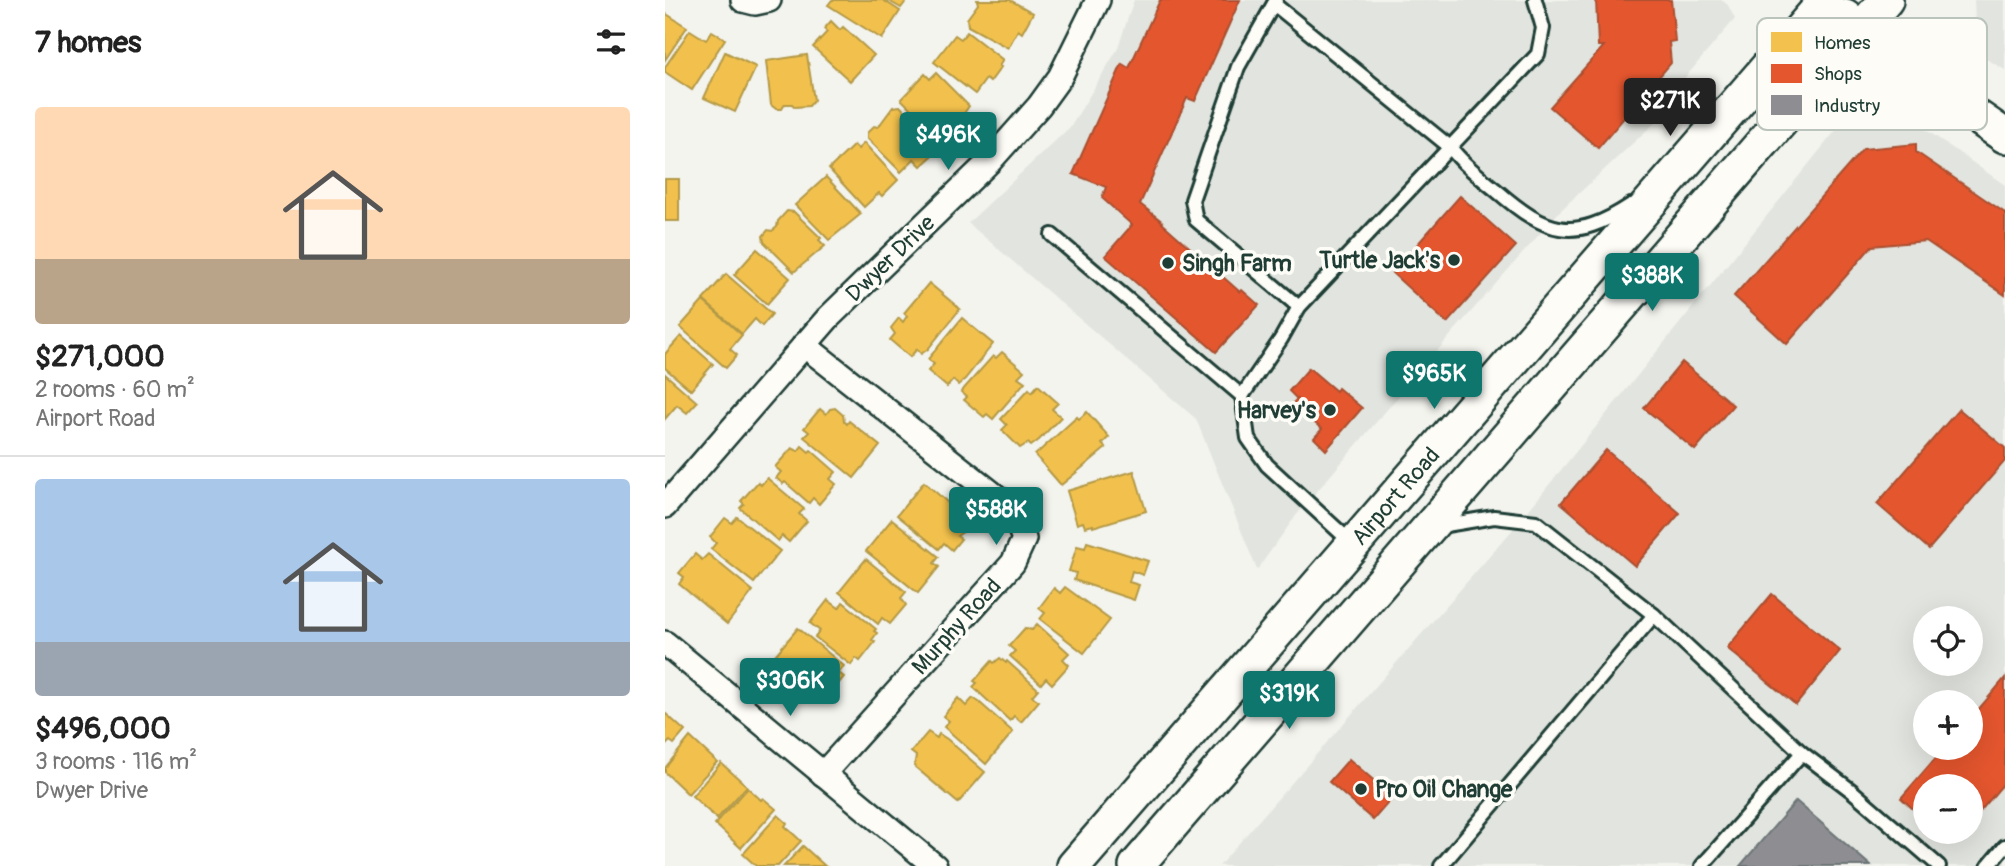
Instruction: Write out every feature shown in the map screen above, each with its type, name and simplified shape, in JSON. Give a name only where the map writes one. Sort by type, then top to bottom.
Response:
[{"type":"main road","name":"Airport Road","points":[[1810,18],[1826,0]]},
{"type":"main road","points":[[1826,0],[1847,18]]},
{"type":"main road","name":"Airport Road","points":[[1871,18],[1886,0]]},
{"type":"main road","name":"Airport Road","points":[[1075,866],[1757,80]]},
{"type":"main road","points":[[1987,124],[2005,136]]},
{"type":"main road","name":"Airport Road","points":[[1136,866],[1774,130]]},
{"type":"street","points":[[743,0],[755,3],[769,0]]},
{"type":"street","name":"Dwyer Drive","points":[[665,506],[828,318],[990,161],[1039,106],[1061,77],[1098,0]]},
{"type":"street","name":"Murphy Road","points":[[804,345],[1012,509],[1024,539],[1013,563],[823,774]]},
{"type":"street","points":[[665,643],[935,866]]},
{"type":"lane","points":[[1242,396],[1281,339],[1299,307],[1538,54],[1543,29],[1535,0]]},
{"type":"lane","points":[[1299,307],[1196,220],[1192,200],[1238,67],[1275,2],[1450,146],[1461,161],[1523,214],[1544,225],[1565,230],[1581,229],[1610,219],[1670,180]]},
{"type":"lane","points":[[1052,235],[1242,396],[1248,438],[1267,465],[1353,544]]},
{"type":"lane","points":[[1429,527],[1494,517],[1536,522],[1654,615],[1803,753],[1939,866]]},
{"type":"lane","points":[[1441,866],[1654,615]]},
{"type":"lane","points":[[1702,866],[1803,753]]},
{"type":"lane","points":[[1988,866],[2005,846]]},
{"type":"shaded area","points":[[1134,0],[1722,0],[1728,5],[1735,19],[1655,113],[1660,118],[1560,211],[1295,517],[1257,570],[1196,419],[968,223],[1071,126],[1117,50]]},
{"type":"shaded area","points":[[1974,0],[2005,0],[2005,70],[1987,59],[1987,18],[1975,18]]},
{"type":"shaded area","points":[[1836,130],[1927,130],[2005,185],[2005,866],[1219,866],[1514,528]]},
{"type":"building: Homes","points":[[832,0],[883,0],[900,11],[882,39],[828,5]]},
{"type":"building: Homes","points":[[887,0],[907,0],[901,8]]},
{"type":"building: Homes","points":[[977,0],[1010,0],[1033,13],[1022,33],[1018,30],[1008,48],[968,26],[967,19],[978,4]]},
{"type":"building: Homes","points":[[665,13],[687,27],[665,60]]},
{"type":"building: Homes","points":[[831,21],[840,30],[843,27],[874,55],[850,81],[813,47],[827,32],[824,29]]},
{"type":"building: Homes","points":[[690,30],[706,40],[712,31],[725,39],[692,90],[665,72],[665,67]]},
{"type":"building: Homes","points":[[967,32],[1003,60],[990,82],[986,79],[975,94],[934,62],[955,35],[961,39]]},
{"type":"building: Homes","points":[[725,52],[756,67],[735,112],[704,98]]},
{"type":"building: Homes","points":[[807,55],[814,100],[809,106],[795,107],[785,104],[782,109],[776,109],[771,105],[766,61]]},
{"type":"building: Homes","points":[[936,73],[969,106],[958,122],[951,122],[937,135],[901,99],[925,74],[930,79]]},
{"type":"building: Homes","points":[[900,106],[940,149],[921,166],[914,159],[901,172],[867,138],[867,133],[874,126],[878,127],[893,107]]},
{"type":"building: Homes","points":[[864,143],[898,180],[882,196],[879,193],[864,207],[829,169],[854,145],[858,149]]},
{"type":"building: Homes","points":[[826,177],[861,214],[829,240],[795,205]]},
{"type":"building: Homes","points":[[665,179],[679,179],[679,221],[665,221]]},
{"type":"building: Homes","points":[[787,211],[794,212],[821,238],[819,240],[825,246],[794,272],[764,242],[763,236],[768,230],[772,231],[777,227],[778,221]]},
{"type":"building: Homes","points":[[757,249],[790,278],[767,304],[734,275]]},
{"type":"building: Homes","points":[[726,274],[772,314],[762,326],[755,319],[742,334],[703,300]]},
{"type":"building: Homes","points":[[929,283],[960,309],[928,349],[921,354],[917,349],[910,357],[890,340],[895,334],[891,328],[899,318],[903,322],[907,316],[904,313]]},
{"type":"building: Homes","points":[[703,301],[742,335],[730,349],[737,355],[726,368],[680,327]]},
{"type":"building: Homes","points":[[962,318],[993,344],[965,379],[958,385],[953,380],[947,387],[928,371],[934,364],[928,359]]},
{"type":"building: Homes","points":[[681,336],[713,364],[691,390],[665,368],[665,354]]},
{"type":"building: Homes","points":[[1002,352],[1024,371],[1018,377],[1025,382],[993,419],[987,414],[984,417],[964,400],[967,397],[961,392],[993,356],[996,358]]},
{"type":"building: Homes","points":[[665,374],[697,402],[687,413],[677,405],[665,419]]},
{"type":"building: Homes","points":[[1038,385],[1058,403],[1052,409],[1061,417],[1039,440],[1031,446],[1028,443],[1020,448],[1002,430],[1007,425],[1001,419],[1029,389],[1032,392]]},
{"type":"building: Homes","points":[[835,408],[843,415],[847,424],[849,421],[880,446],[854,478],[804,437],[809,432],[804,428],[820,409],[826,414]]},
{"type":"building: Homes","points":[[1087,412],[1109,437],[1102,444],[1106,448],[1061,485],[1035,455],[1077,417],[1079,419]]},
{"type":"building: Homes","points":[[802,446],[809,452],[811,450],[836,472],[830,479],[836,484],[819,504],[813,498],[809,503],[785,482],[783,484],[776,478],[781,472],[775,467],[792,448],[798,451]]},
{"type":"building: Homes","points":[[1134,471],[1146,511],[1093,527],[1085,527],[1083,522],[1077,524],[1067,491]]},
{"type":"building: Homes","points":[[767,478],[804,509],[799,514],[807,521],[789,542],[782,536],[778,541],[740,508],[744,504],[741,501],[758,482],[761,485]]},
{"type":"building: Homes","points":[[924,482],[954,508],[952,510],[969,520],[970,527],[957,536],[961,539],[952,550],[944,543],[939,549],[897,515]]},
{"type":"building: Homes","points":[[737,517],[780,551],[754,583],[711,549],[716,543],[710,537],[725,518],[732,523]]},
{"type":"building: Homes","points":[[892,519],[939,557],[934,563],[939,567],[918,593],[866,551]]},
{"type":"building: Homes","points":[[1087,542],[1148,561],[1143,575],[1132,571],[1129,582],[1139,585],[1134,600],[1074,580],[1076,573],[1069,571],[1077,546],[1085,548]]},
{"type":"building: Homes","points":[[695,554],[702,560],[708,554],[753,591],[727,624],[679,584],[684,577],[679,573]]},
{"type":"building: Homes","points":[[866,559],[906,592],[901,598],[906,605],[890,624],[882,618],[878,624],[839,592]]},
{"type":"building: Homes","points":[[1065,587],[1110,620],[1084,653],[1040,619],[1045,613],[1039,608],[1054,588],[1060,593]]},
{"type":"building: Homes","points":[[828,600],[839,608],[843,602],[876,629],[874,631],[877,633],[872,640],[875,642],[860,661],[856,658],[851,665],[815,637],[820,631],[810,623]]},
{"type":"building: Homes","points":[[1037,624],[1069,653],[1063,659],[1069,665],[1052,684],[1046,678],[1041,684],[1010,656],[1015,651],[1009,646],[1025,628],[1032,630]]},
{"type":"building: Homes","points":[[798,628],[844,666],[839,673],[844,677],[835,688],[829,684],[822,698],[815,697],[771,660]]},
{"type":"building: Homes","points":[[1000,658],[1006,663],[1007,661],[1038,689],[1032,696],[1039,701],[1021,722],[1014,716],[1010,721],[973,687],[977,683],[974,681],[992,661],[994,663]]},
{"type":"building: Homes","points":[[958,698],[966,706],[973,698],[1013,732],[986,764],[944,727],[949,721],[943,716]]},
{"type":"building: Homes","points":[[665,713],[685,731],[674,744],[670,741],[665,746]]},
{"type":"building: Homes","points":[[928,732],[937,738],[939,734],[947,739],[985,772],[958,803],[914,766],[916,756],[911,752]]},
{"type":"building: Homes","points":[[690,737],[717,762],[688,794],[665,772],[665,768]]},
{"type":"building: Homes","points":[[721,763],[747,786],[717,819],[692,796]]},
{"type":"building: Homes","points":[[748,788],[776,809],[741,848],[715,824]]},
{"type":"building: Homes","points":[[778,815],[801,841],[778,866],[756,866],[743,854]]},
{"type":"building: Homes","points":[[803,846],[825,866],[784,866]]},
{"type":"building: Shops","points":[[1160,0],[1240,0],[1195,101],[1187,98],[1140,204],[1240,292],[1242,290],[1259,305],[1216,352],[1105,256],[1132,225],[1102,198],[1106,187],[1073,174],[1122,64],[1129,68]]},
{"type":"building: Shops","points":[[1596,0],[1671,0],[1675,41],[1669,42],[1671,63],[1598,148],[1550,107],[1604,46],[1598,46]]},
{"type":"building: Shops","points":[[1916,144],[1916,152],[2005,213],[2005,295],[1926,241],[1872,246],[1787,344],[1734,296],[1863,149]]},
{"type":"building: Shops","name":"Turtle Jack's","points":[[1460,196],[1516,246],[1447,323],[1392,273]]},
{"type":"building: Shops","points":[[1682,362],[1733,405],[1695,450],[1644,408]]},
{"type":"building: Shops","name":"Harvey's","points":[[1309,368],[1362,408],[1326,450],[1314,438],[1322,429],[1292,404],[1297,399],[1289,391]]},
{"type":"building: Shops","points":[[1959,409],[2005,448],[2005,461],[1929,549],[1877,504]]},
{"type":"building: Shops","points":[[1606,450],[1680,513],[1635,566],[1561,503]]},
{"type":"building: Shops","points":[[1772,594],[1840,651],[1796,705],[1727,648]]},
{"type":"building: Shops","points":[[2005,678],[2005,782],[1983,808],[1983,774],[1922,774],[1934,760],[1983,760],[1983,704]]},
{"type":"building: Shops","name":"Pro Oil Change","points":[[1349,759],[1393,797],[1373,820],[1329,782]]},
{"type":"building: Shops","points":[[1913,784],[1913,809],[1901,798]]},
{"type":"building: Industry","points":[[1796,801],[1871,866],[1740,866]]},
{"type":"place","name":"Turtle Jack's","points":[[1454,260]]},
{"type":"place","name":"Singh Farm","points":[[1168,263]]},
{"type":"place","name":"Harvey's","points":[[1330,410]]},
{"type":"place","name":"Pro Oil Change","points":[[1361,789]]}]
